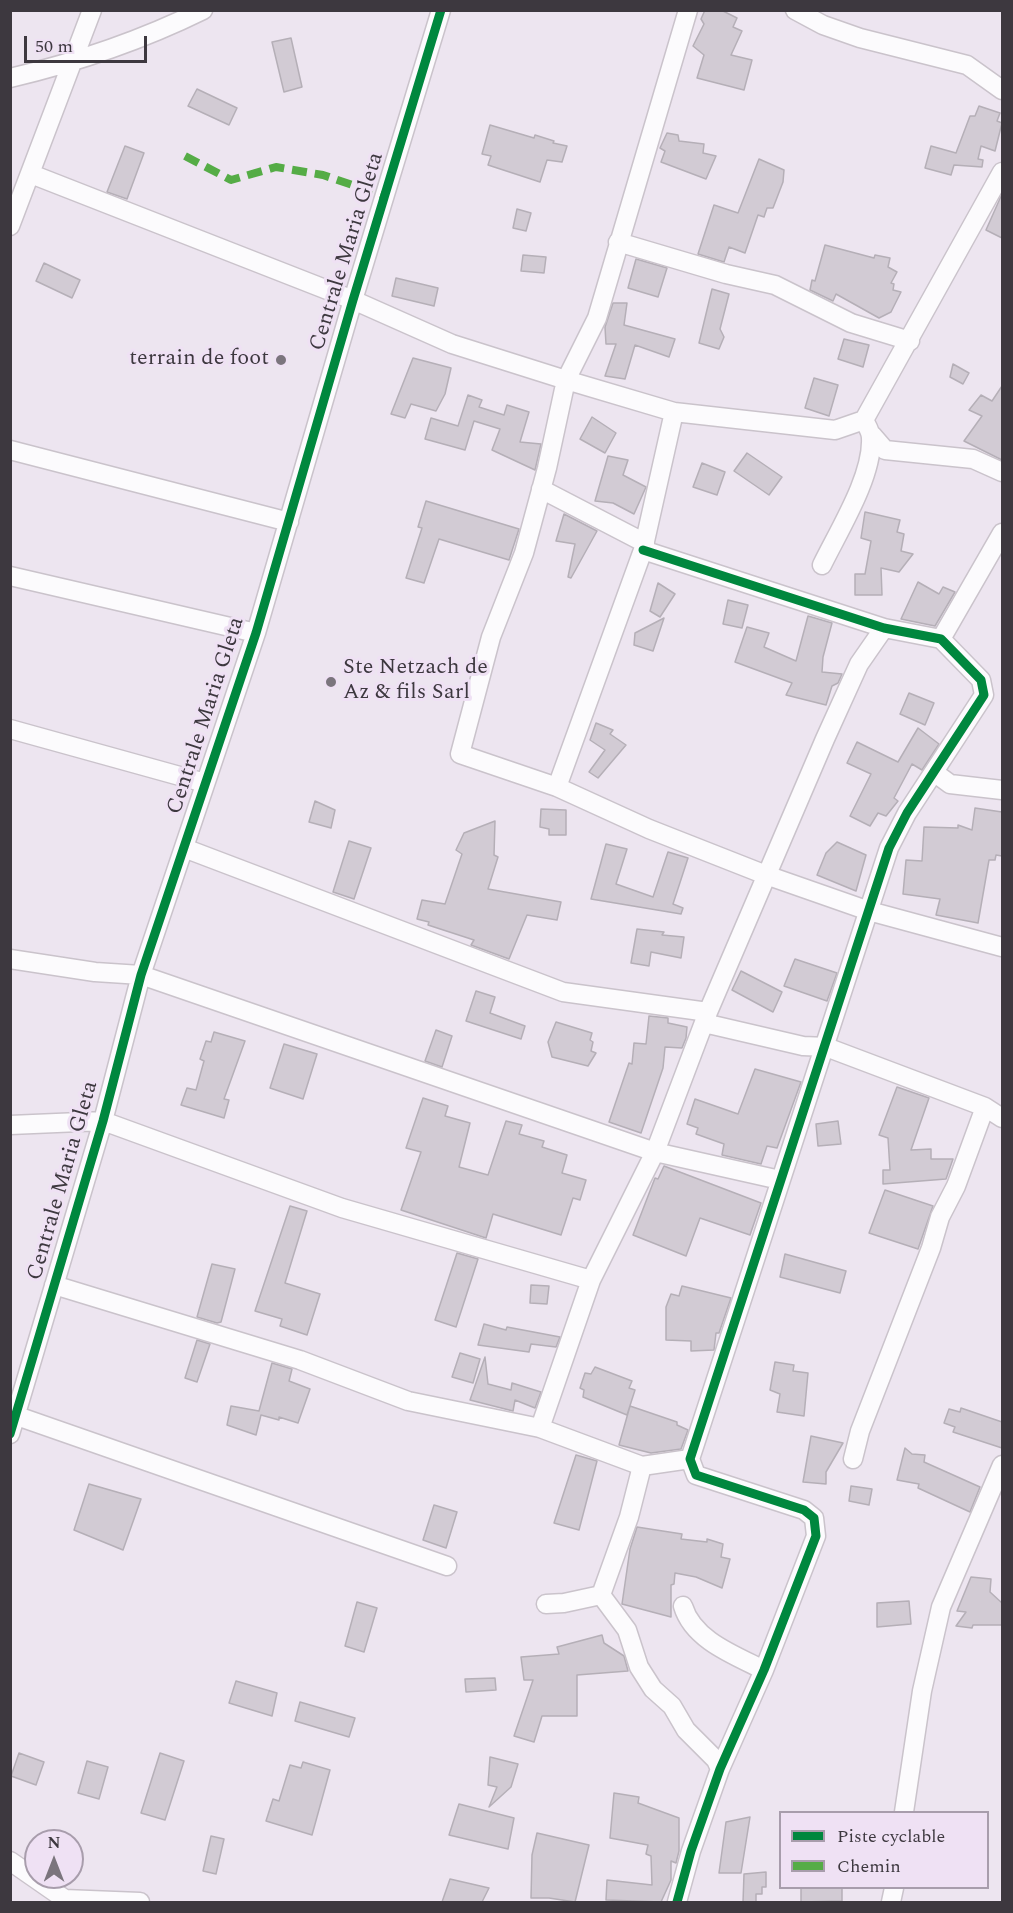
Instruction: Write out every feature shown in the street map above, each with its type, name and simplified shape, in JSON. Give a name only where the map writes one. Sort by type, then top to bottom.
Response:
[{"type":"street","points":[[10,226],[92,10]]},
{"type":"street","points":[[10,78],[72,63],[149,36],[203,10]]},
{"type":"street","name":"Centrale Maria Gleta","points":[[10,1434],[103,1121],[141,975],[256,633],[352,300],[441,10]]},
{"type":"street","points":[[688,10],[597,318],[566,380],[524,553],[491,637],[460,754],[556,787],[649,829],[766,875],[869,911],[1002,946]]},
{"type":"street","points":[[795,10],[823,25],[860,38],[967,65],[1002,90]]},
{"type":"street","points":[[822,565],[857,493],[870,453],[868,428],[910,341],[1002,172]]},
{"type":"street","points":[[31,174],[352,300],[452,344],[566,380],[674,412],[835,430],[868,428]]},
{"type":"street","points":[[618,242],[776,285],[850,323],[910,341]]},
{"type":"street","points":[[556,787],[644,547],[674,412]]},
{"type":"street","points":[[868,428],[885,450],[973,459],[1002,472]]},
{"type":"street","points":[[10,450],[289,522]]},
{"type":"street","points":[[541,489],[644,547],[884,628],[941,639],[981,680],[984,695],[907,813],[889,848],[690,1459],[696,1475],[804,1510],[814,1518],[816,1536],[764,1670],[720,1769],[677,1902]]},
{"type":"street","points":[[941,639],[996,557],[1002,532]]},
{"type":"street","points":[[10,576],[256,633]]},
{"type":"street","points":[[540,1428],[591,1280],[655,1152],[706,1018],[859,664],[884,628]]},
{"type":"street","points":[[10,729],[205,783]]},
{"type":"street","points":[[935,773],[950,784],[1002,790]]},
{"type":"street","points":[[184,848],[563,992],[706,1018],[803,1046],[826,1047],[986,1107],[1002,1118]]},
{"type":"street","points":[[10,959],[95,972],[141,975],[655,1152],[780,1180]]},
{"type":"street","points":[[853,1459],[860,1431],[874,1399],[903,1315],[986,1107]]},
{"type":"street","points":[[10,1125],[103,1121],[342,1208],[591,1280]]},
{"type":"street","points":[[54,1285],[300,1360],[408,1401],[540,1428],[642,1466],[690,1459]]},
{"type":"street","points":[[17,1416],[447,1566]]},
{"type":"street","points":[[904,1811],[922,1691],[941,1607],[1002,1465]]},
{"type":"street","points":[[601,1595],[629,1517],[642,1466]]},
{"type":"street","points":[[546,1604],[564,1603],[601,1595]]},
{"type":"street","points":[[601,1595],[627,1630],[639,1667],[653,1689],[672,1706],[686,1730],[720,1769]]},
{"type":"street","points":[[683,1606],[688,1622],[717,1647],[764,1670]]},
{"type":"street","points":[[10,1861],[67,1900],[140,1902]]},
{"type":"building","points":[[705,10],[721,10],[737,18],[733,27],[742,31],[731,55],[752,60],[744,90],[697,78],[704,55],[693,46],[704,24],[701,19]]},
{"type":"building","points":[[291,38],[302,87],[284,92],[272,42]]},
{"type":"building","points":[[197,89],[237,108],[229,125],[188,106]]},
{"type":"building","points":[[979,106],[1000,113],[997,121],[1002,123],[995,151],[981,146],[978,159],[983,160],[982,167],[954,165],[951,175],[925,168],[931,146],[956,153],[970,116],[975,116]]},
{"type":"building","points":[[490,125],[534,138],[535,135],[567,146],[562,162],[547,160],[540,182],[488,165],[491,156],[482,154]]},
{"type":"building","points":[[667,133],[678,135],[679,141],[704,144],[703,153],[716,156],[706,179],[661,162],[665,151],[660,148]]},
{"type":"building","points":[[125,146],[144,153],[127,199],[107,192]]},
{"type":"building","points":[[759,159],[784,170],[783,182],[773,208],[767,208],[764,217],[758,215],[745,253],[729,247],[724,262],[698,254],[714,205],[738,213]]},
{"type":"building","points":[[1002,194],[1002,238],[986,230]]},
{"type":"building","points":[[517,209],[531,213],[526,231],[513,228]]},
{"type":"building","points":[[825,245],[874,258],[875,255],[890,258],[888,267],[897,272],[891,283],[894,284],[893,290],[901,292],[891,312],[879,318],[836,294],[833,301],[810,290],[812,280],[815,281]]},
{"type":"building","points":[[523,255],[546,257],[544,273],[521,271]]},
{"type":"building","points":[[636,259],[667,268],[658,297],[628,288]]},
{"type":"building","points":[[44,263],[80,280],[72,298],[36,281]]},
{"type":"building","points":[[396,278],[438,288],[434,306],[392,296]]},
{"type":"building","points":[[712,289],[729,294],[720,329],[724,337],[719,349],[699,343]]},
{"type":"building","points":[[613,303],[627,303],[624,325],[675,339],[669,357],[635,345],[625,379],[605,376],[616,344],[606,344],[605,327]]},
{"type":"building","points":[[844,339],[869,345],[863,367],[838,359]]},
{"type":"building","points":[[413,358],[451,368],[445,394],[436,411],[411,404],[405,418],[391,414]]},
{"type":"building","points":[[953,364],[969,373],[963,384],[950,377]]},
{"type":"building","points":[[814,378],[838,385],[829,416],[805,408]]},
{"type":"building","points":[[1002,386],[1002,460],[964,441],[982,416],[969,410],[981,395],[992,401]]},
{"type":"building","points":[[468,395],[482,400],[479,407],[504,415],[507,405],[529,412],[520,442],[541,444],[535,470],[492,450],[500,429],[474,421],[465,450],[425,439],[431,418],[458,426]]},
{"type":"building","points":[[592,417],[616,433],[605,453],[580,439]]},
{"type":"building","points":[[747,453],[782,477],[769,495],[734,471]]},
{"type":"building","points":[[608,456],[628,460],[623,475],[646,487],[634,514],[613,503],[595,501]]},
{"type":"building","points":[[702,463],[725,472],[717,495],[693,487]]},
{"type":"building","points":[[426,501],[519,529],[509,560],[439,539],[424,583],[406,578],[422,528],[418,527]]},
{"type":"building","points":[[865,512],[900,520],[897,532],[904,534],[901,551],[913,554],[899,572],[881,568],[882,595],[855,595],[855,574],[865,574],[871,541],[861,538]]},
{"type":"building","points":[[564,514],[597,531],[571,578],[568,577],[575,544],[556,541]]},
{"type":"building","points":[[918,582],[939,594],[943,587],[955,592],[935,626],[901,619]]},
{"type":"building","points":[[658,583],[675,594],[660,617],[650,611]]},
{"type":"building","points":[[728,600],[748,605],[742,628],[723,624]]},
{"type":"building","points":[[808,616],[832,623],[823,657],[822,672],[842,674],[838,683],[832,686],[826,705],[786,695],[792,683],[735,662],[747,627],[769,633],[764,647],[796,661]]},
{"type":"building","points":[[664,618],[653,651],[634,645],[635,633]]},
{"type":"building","points":[[909,693],[934,703],[925,725],[900,714]]},
{"type":"building","points":[[596,723],[613,730],[610,734],[626,745],[598,778],[589,772],[605,750],[590,740]]},
{"type":"building","points":[[918,728],[939,744],[922,770],[912,764],[894,798],[898,801],[886,816],[878,813],[870,826],[850,816],[871,774],[847,763],[857,742],[898,762]]},
{"type":"building","points":[[315,801],[335,810],[331,828],[309,822]]},
{"type":"building","points":[[975,808],[1002,812],[1002,856],[996,855],[995,860],[989,860],[978,923],[936,915],[940,899],[903,894],[906,860],[922,861],[924,827],[958,828],[958,825],[972,830]]},
{"type":"building","points":[[541,809],[566,810],[566,835],[549,835],[549,829],[540,827]]},
{"type":"building","points":[[495,821],[494,855],[498,857],[488,889],[561,902],[557,920],[527,915],[509,959],[471,945],[474,940],[428,925],[429,922],[417,919],[422,900],[445,904],[462,854],[456,850],[464,833]]},
{"type":"building","points":[[349,841],[371,848],[354,899],[333,892]]},
{"type":"building","points":[[837,842],[866,855],[856,891],[817,875],[826,853]]},
{"type":"building","points":[[606,844],[627,849],[616,884],[653,897],[668,852],[688,858],[673,904],[683,908],[681,914],[591,899]]},
{"type":"building","points":[[637,929],[684,937],[681,958],[651,952],[649,966],[631,963]]},
{"type":"building","points":[[795,959],[837,973],[827,1001],[784,986]]},
{"type":"building","points":[[741,971],[782,992],[773,1012],[732,990]]},
{"type":"building","points":[[476,991],[495,997],[490,1013],[525,1026],[521,1039],[466,1021]]},
{"type":"building","points":[[649,1016],[668,1018],[668,1023],[687,1027],[682,1048],[665,1047],[663,1068],[641,1133],[609,1122],[629,1063],[632,1064],[634,1043],[646,1044]]},
{"type":"building","points":[[556,1022],[592,1033],[591,1051],[596,1053],[588,1066],[552,1057],[548,1042]]},
{"type":"building","points":[[436,1030],[452,1036],[442,1067],[425,1061]]},
{"type":"building","points":[[214,1032],[245,1041],[224,1099],[229,1100],[224,1118],[181,1105],[187,1088],[196,1090],[204,1061],[200,1059],[206,1041],[211,1042]]},
{"type":"building","points":[[284,1044],[317,1054],[303,1099],[270,1088]]},
{"type":"building","points":[[755,1069],[801,1082],[777,1148],[767,1146],[761,1164],[722,1155],[724,1144],[696,1134],[698,1128],[687,1124],[695,1099],[738,1114]]},
{"type":"building","points":[[897,1087],[929,1098],[911,1150],[931,1149],[931,1159],[953,1159],[946,1179],[883,1184],[883,1170],[890,1170],[888,1138],[879,1135]]},
{"type":"building","points":[[423,1098],[448,1106],[445,1116],[470,1123],[459,1167],[488,1175],[506,1121],[522,1125],[519,1134],[544,1141],[542,1147],[567,1155],[562,1173],[586,1180],[580,1200],[573,1198],[561,1235],[493,1214],[486,1238],[401,1210],[421,1152],[406,1148]]},
{"type":"building","points":[[838,1121],[841,1144],[818,1146],[816,1124]]},
{"type":"building","points":[[664,1166],[761,1203],[750,1235],[700,1218],[686,1256],[633,1235],[655,1178],[658,1179]]},
{"type":"building","points":[[885,1190],[933,1206],[918,1249],[869,1233]]},
{"type":"building","points":[[290,1206],[307,1211],[285,1283],[320,1294],[307,1335],[280,1326],[282,1319],[255,1311]]},
{"type":"building","points":[[457,1253],[478,1259],[456,1327],[435,1320]]},
{"type":"building","points":[[785,1254],[846,1271],[840,1293],[780,1277]]},
{"type":"building","points":[[212,1264],[235,1269],[221,1322],[217,1323],[197,1317]]},
{"type":"building","points":[[531,1285],[549,1286],[547,1304],[530,1303]]},
{"type":"building","points":[[682,1286],[731,1298],[719,1333],[716,1333],[714,1350],[691,1351],[691,1341],[666,1340],[666,1307],[671,1294],[679,1296]]},
{"type":"building","points":[[484,1324],[506,1330],[507,1327],[560,1337],[556,1347],[531,1344],[529,1352],[478,1345]]},
{"type":"building","points":[[197,1340],[210,1344],[197,1382],[185,1378]]},
{"type":"building","points":[[460,1353],[480,1359],[473,1383],[452,1377]]},
{"type":"building","points":[[485,1357],[488,1384],[511,1390],[512,1383],[541,1392],[535,1408],[515,1400],[513,1411],[470,1400]]},
{"type":"building","points":[[775,1362],[794,1365],[793,1371],[808,1373],[804,1416],[777,1412],[780,1394],[770,1390]]},
{"type":"building","points":[[272,1363],[292,1369],[289,1381],[310,1389],[298,1423],[279,1417],[279,1420],[261,1415],[256,1435],[227,1425],[231,1406],[259,1411]]},
{"type":"building","points":[[595,1367],[632,1381],[629,1388],[635,1390],[627,1415],[583,1397],[584,1390],[580,1388],[585,1373],[591,1374]]},
{"type":"building","points":[[630,1406],[677,1422],[677,1425],[688,1430],[681,1449],[651,1453],[619,1445]]},
{"type":"building","points":[[961,1408],[1002,1422],[1002,1448],[953,1432],[955,1427],[944,1423],[949,1409],[960,1412]]},
{"type":"building","points":[[811,1436],[843,1443],[826,1472],[826,1484],[803,1482]]},
{"type":"building","points":[[905,1448],[912,1454],[925,1455],[924,1462],[980,1487],[970,1512],[918,1488],[919,1484],[897,1480]]},
{"type":"building","points":[[576,1455],[597,1461],[579,1530],[554,1523]]},
{"type":"building","points":[[89,1484],[141,1499],[123,1550],[74,1530]]},
{"type":"building","points":[[851,1486],[872,1489],[869,1505],[849,1501]]},
{"type":"building","points":[[434,1505],[457,1512],[446,1548],[423,1540]]},
{"type":"building","points":[[637,1527],[682,1534],[681,1539],[707,1542],[707,1539],[723,1544],[721,1557],[730,1559],[722,1588],[696,1577],[675,1573],[674,1584],[671,1585],[671,1617],[622,1604],[630,1549]]},
{"type":"building","points":[[971,1577],[991,1579],[990,1592],[1002,1603],[1002,1625],[973,1625],[972,1628],[956,1626],[966,1612],[957,1611]]},
{"type":"building","points":[[909,1601],[911,1624],[877,1627],[877,1603]]},
{"type":"building","points":[[357,1602],[377,1608],[364,1652],[345,1646]]},
{"type":"building","points":[[602,1635],[604,1643],[624,1656],[628,1671],[577,1675],[577,1716],[542,1716],[534,1742],[514,1736],[533,1680],[524,1680],[521,1657],[559,1654],[557,1647]]},
{"type":"building","points":[[495,1678],[496,1690],[466,1692],[465,1679]]},
{"type":"building","points":[[236,1681],[277,1693],[272,1716],[229,1703]]},
{"type":"building","points":[[300,1702],[355,1718],[349,1737],[295,1721]]},
{"type":"building","points":[[19,1753],[44,1762],[36,1785],[11,1776]]},
{"type":"building","points":[[160,1753],[184,1761],[165,1820],[141,1813]]},
{"type":"building","points":[[490,1757],[518,1764],[511,1787],[489,1807],[497,1787],[488,1785]]},
{"type":"building","points":[[87,1761],[108,1767],[99,1799],[78,1793]]},
{"type":"building","points":[[303,1762],[330,1770],[312,1835],[266,1821],[273,1799],[279,1801],[290,1765],[301,1768]]},
{"type":"building","points":[[614,1793],[639,1797],[638,1803],[679,1818],[679,1851],[676,1863],[671,1861],[671,1880],[661,1902],[606,1900],[607,1880],[652,1885],[651,1856],[646,1854],[648,1845],[610,1838]]},
{"type":"building","points":[[459,1804],[514,1818],[508,1849],[449,1835]]},
{"type":"building","points":[[750,1817],[741,1873],[719,1873],[726,1822]]},
{"type":"building","points":[[537,1833],[589,1845],[575,1902],[531,1898],[532,1855]]},
{"type":"building","points":[[211,1836],[224,1839],[216,1874],[203,1871]]},
{"type":"building","points":[[766,1872],[766,1887],[762,1887],[762,1894],[756,1894],[756,1902],[743,1902],[744,1874]]},
{"type":"building","points":[[450,1879],[489,1888],[482,1902],[442,1902]]},
{"type":"building","points":[[801,1889],[842,1889],[842,1901],[801,1902]]},
{"type":"marked path","points":[[185,156],[231,180],[276,167],[323,175],[385,196]]},
{"type":"cycle path","points":[[10,1434],[103,1121],[141,975],[256,633],[353,300],[441,10]]},
{"type":"cycle path","points":[[643,550],[884,628],[941,639],[981,680],[984,695],[907,813],[889,848],[690,1459],[696,1475],[804,1510],[814,1518],[816,1536],[764,1670],[720,1769],[691,1851],[677,1902]]},
{"type":"place","name":"terrain de foot","points":[[281,360]]},
{"type":"place","name":"Ste Netzach de Az & fils Sarl","points":[[331,682]]}]
